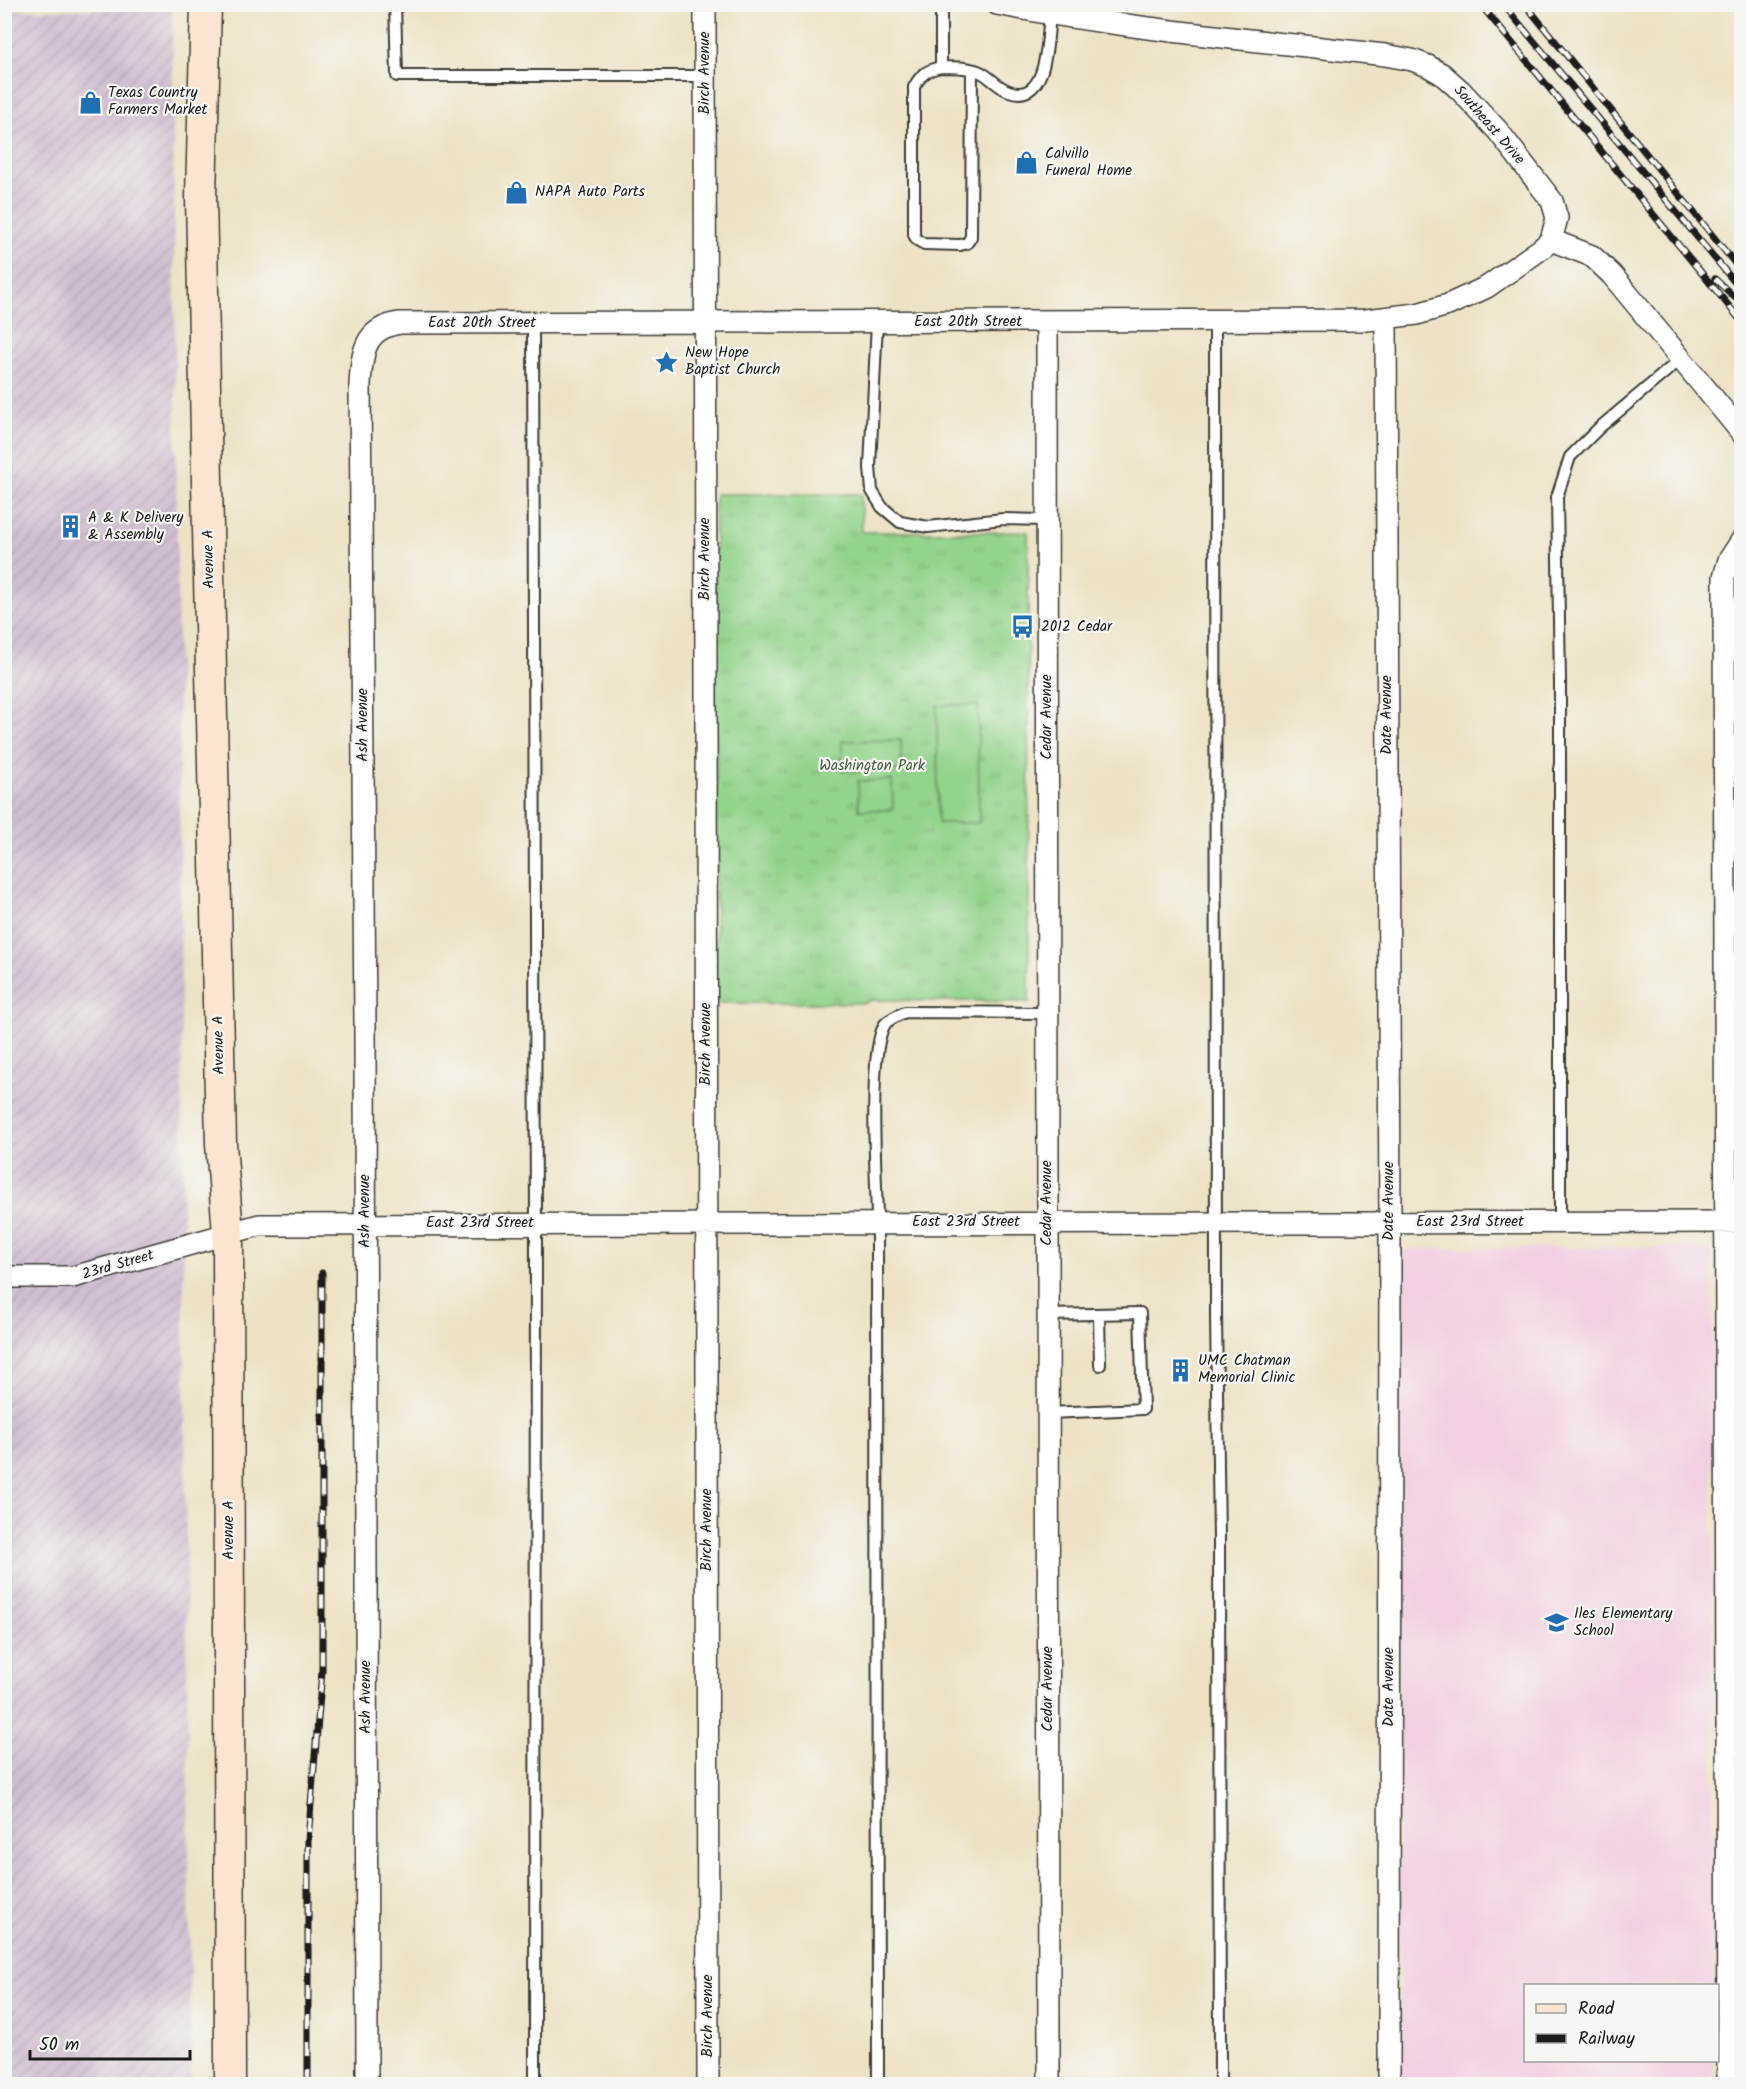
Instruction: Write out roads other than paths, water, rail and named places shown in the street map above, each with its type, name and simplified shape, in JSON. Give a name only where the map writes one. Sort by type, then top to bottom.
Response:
[{"type":"main road","name":"Avenue A","points":[[206,4],[201,196],[221,1144],[228,1233],[231,2085]]},
{"type":"street","name":"Birch Avenue","points":[[705,4],[708,2085]]},
{"type":"street","name":"Southeast Drive","points":[[997,4],[1050,15],[1385,55],[1412,60],[1428,66],[1442,74],[1461,91],[1498,131],[1552,201],[1557,218],[1551,240]]},
{"type":"street","name":"East 20th Street","points":[[370,338],[378,329],[400,323],[1366,320],[1417,314],[1448,305],[1487,287],[1516,269],[1551,240]]},
{"type":"street","points":[[1551,240],[1592,256],[1611,275],[1742,433]]},
{"type":"street","name":"Date Avenue","points":[[1386,318],[1390,1222],[1389,2085]]},
{"type":"street","name":"Cedar Avenue","points":[[1047,322],[1049,2085]]},
{"type":"street","name":"Ash Avenue","points":[[367,2085],[360,384],[364,354],[370,338]]},
{"type":"street","points":[[1728,2085],[1734,1001],[1724,577],[1729,560],[1742,540]]},
{"type":"street","name":"East 23rd Street","points":[[228,1233],[259,1225],[365,1224],[1734,1222]]},
{"type":"street","name":"23rd Street","points":[[4,1277],[73,1277],[228,1233]]},
{"type":"lane","points":[[395,4],[397,76],[705,76]]},
{"type":"lane","points":[[940,4],[941,67]]},
{"type":"lane","points":[[972,70],[971,237],[967,243],[960,245],[924,244],[914,235],[914,87],[919,76],[928,69],[966,68],[972,70],[981,73],[1008,91],[1020,93],[1032,90],[1038,81],[1044,62],[1050,15]]},
{"type":"lane","points":[[1215,321],[1220,2085]]},
{"type":"lane","points":[[877,322],[870,467],[872,491],[882,507],[900,522],[928,526],[1004,519],[1047,520]]},
{"type":"lane","points":[[533,323],[537,1223],[535,2085]]},
{"type":"lane","points":[[1560,1222],[1560,682],[1557,497],[1570,457],[1599,428],[1681,359]]},
{"type":"lane","points":[[878,2085],[876,1077],[878,1045],[886,1023],[904,1012],[1047,1013]]},
{"type":"lane","points":[[1047,1315],[1140,1313],[1143,1409],[1048,1413]]},
{"type":"lane","points":[[1099,1314],[1100,1365]]},
{"type":"railway","points":[[1480,4],[1742,322]]},
{"type":"railway","points":[[1503,4],[1742,291]]},
{"type":"railway","points":[[1525,4],[1742,272]]},
{"type":"railway","points":[[1715,279],[1742,304]]},
{"type":"railway","points":[[308,2084],[308,1840],[322,1671],[322,1273]]},
{"type":"place","name":"Texas Country Farmers Market","points":[[90,102]]},
{"type":"place","name":"Calvillo Funeral Home","points":[[1027,163]]},
{"type":"place","name":"NAPA Auto Parts","points":[[517,192]]},
{"type":"place","name":"New Hope Baptist Church","points":[[667,362]]},
{"type":"place","name":"A & K Delivery & Assembly","points":[[70,527]]},
{"type":"place","name":"2012 Cedar","points":[[1023,627]]},
{"type":"place","name":"UMC Chatman Memorial Clinic","points":[[1180,1370]]},
{"type":"place","name":"Iles Elementary School","points":[[1556,1623]]},
{"type":"park label","name":"Washington Park","points":[[872,766]]}]
